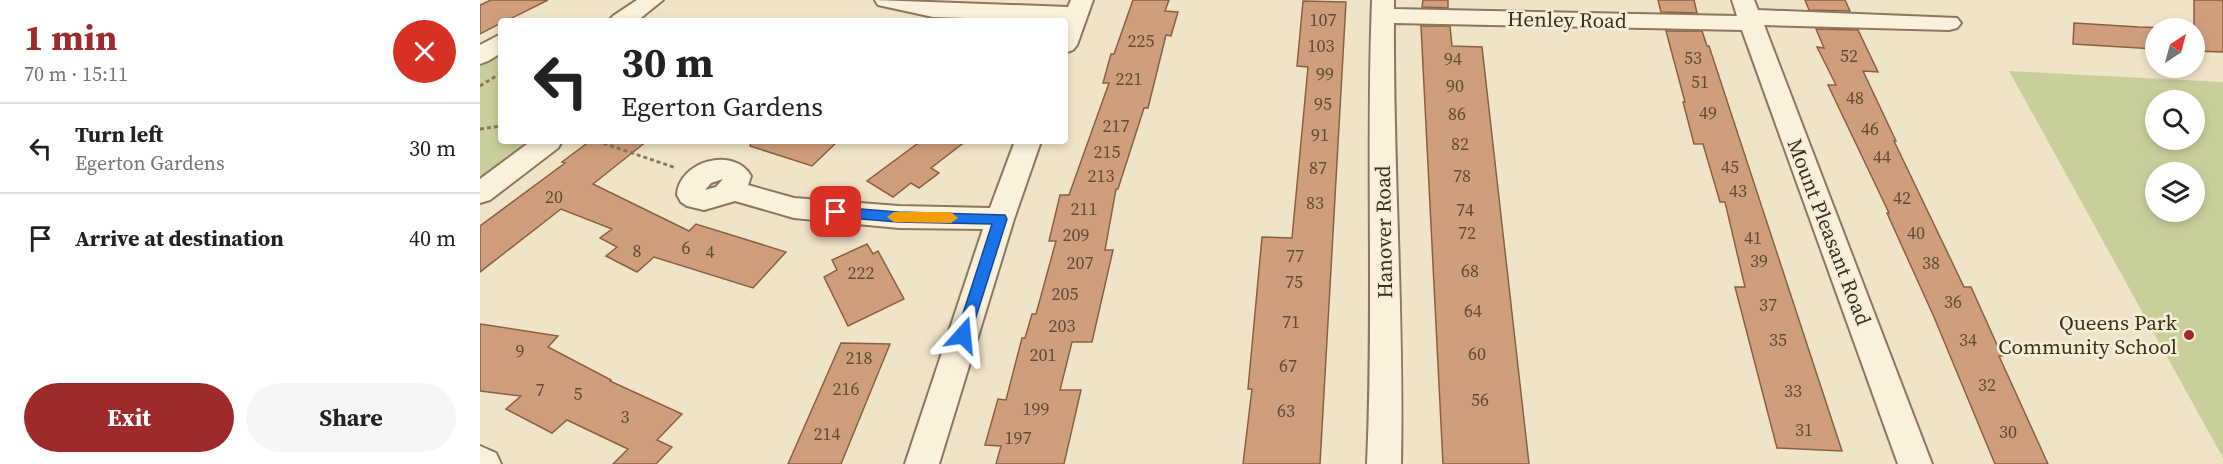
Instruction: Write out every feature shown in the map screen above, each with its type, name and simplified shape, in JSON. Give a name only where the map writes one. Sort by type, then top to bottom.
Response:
[{"type":"street","points":[[625,18],[652,0]]},
{"type":"street","points":[[886,0],[933,10],[1079,7],[1068,37]]},
{"type":"street","name":"Henley Road","points":[[1383,8],[1748,13],[1949,23]]},
{"type":"street","name":"Hanover Road","points":[[1383,8],[1381,93],[1387,374],[1384,464]]},
{"type":"street","name":"Mount Pleasant Road","points":[[1748,13],[1915,464]]},
{"type":"street","points":[[480,56],[498,44]]},
{"type":"street","points":[[480,193],[545,144]]},
{"type":"street","points":[[922,464],[1000,219],[1028,144]]},
{"type":"street","points":[[703,174],[692,185],[691,195],[701,200],[717,198],[731,190],[795,208],[898,217],[1000,219]]},
{"type":"path","points":[[480,86],[498,75]]},
{"type":"path","points":[[480,129],[498,126]]},
{"type":"path","points":[[606,144],[684,171],[703,174]]},
{"type":"green space","points":[[498,54],[498,144],[532,144],[480,183],[480,66]]},
{"type":"green space","name":"Queens Park Community School","points":[[2009,71],[2223,82],[2223,458]]},
{"type":"building","points":[[491,0],[548,0],[512,18],[498,18],[498,25],[480,34],[480,5]]},
{"type":"building","points":[[1133,0],[1169,0],[1165,11],[1178,12],[1171,36],[1166,35],[1148,108],[1144,108],[1118,189],[1116,189],[1105,250],[1113,250],[1092,342],[1072,342],[1060,390],[1081,390],[1064,464],[996,464],[1001,446],[985,445],[998,399],[1006,400],[1022,338],[1025,338],[1032,314],[1036,314],[1056,241],[1049,241],[1060,195],[1069,195],[1109,83],[1103,83],[1111,54],[1114,54]]},
{"type":"building","points":[[1423,0],[1448,0],[1448,8],[1422,7]]},
{"type":"building","points":[[1658,0],[1694,0],[1697,13],[1661,12]]},
{"type":"building","points":[[1805,0],[1845,0],[1850,11],[1809,10]]},
{"type":"building","points":[[2194,0],[2223,0],[2223,52],[2205,51],[2205,18],[2194,18]]},
{"type":"building","points":[[1303,1],[1346,2],[1320,464],[1243,464],[1252,389],[1248,389],[1262,237],[1292,238],[1308,67],[1297,66]]},
{"type":"building","points":[[2074,23],[2145,27],[2145,48],[2073,44]]},
{"type":"building","points":[[1421,26],[1450,26],[1452,46],[1482,47],[1529,464],[1443,464]]},
{"type":"building","points":[[1816,29],[1858,30],[1878,72],[1863,71],[1964,287],[1971,287],[2002,356],[1999,356],[2048,464],[1995,464],[1934,317],[1887,213],[1889,213],[1828,85],[1836,85],[1817,47],[1824,48]]},
{"type":"building","points":[[1666,31],[1702,31],[1707,46],[1709,46],[1842,451],[1777,448],[1735,287],[1745,287],[1725,202],[1720,202],[1703,144],[1694,144]]},
{"type":"building","points":[[586,144],[643,144],[593,184],[689,231],[696,224],[786,252],[753,288],[654,257],[637,272],[606,256],[617,247],[600,238],[612,229],[561,209],[480,272],[480,226],[565,163],[562,162]]},
{"type":"building","points":[[750,144],[835,144],[812,166],[750,146]]},
{"type":"building","points":[[917,144],[962,144],[931,168],[939,173],[919,188],[911,183],[893,197],[867,181]]},
{"type":"building","points":[[867,244],[873,254],[878,251],[904,299],[848,326],[824,277],[837,270],[832,260]]},
{"type":"building","points":[[480,324],[558,336],[548,347],[610,381],[682,414],[657,440],[672,447],[656,464],[613,464],[628,449],[567,420],[552,433],[506,409],[521,396],[480,391]]},
{"type":"building","points":[[841,343],[890,344],[841,464],[788,464]]},
{"type":"slow traffic","points":[[894,217],[951,218]]},
{"type":"place","name":"Queens Park Community School","points":[[2189,335]]},
{"type":"route","points":[[836,212],[898,217],[1000,219],[963,335]]}]
